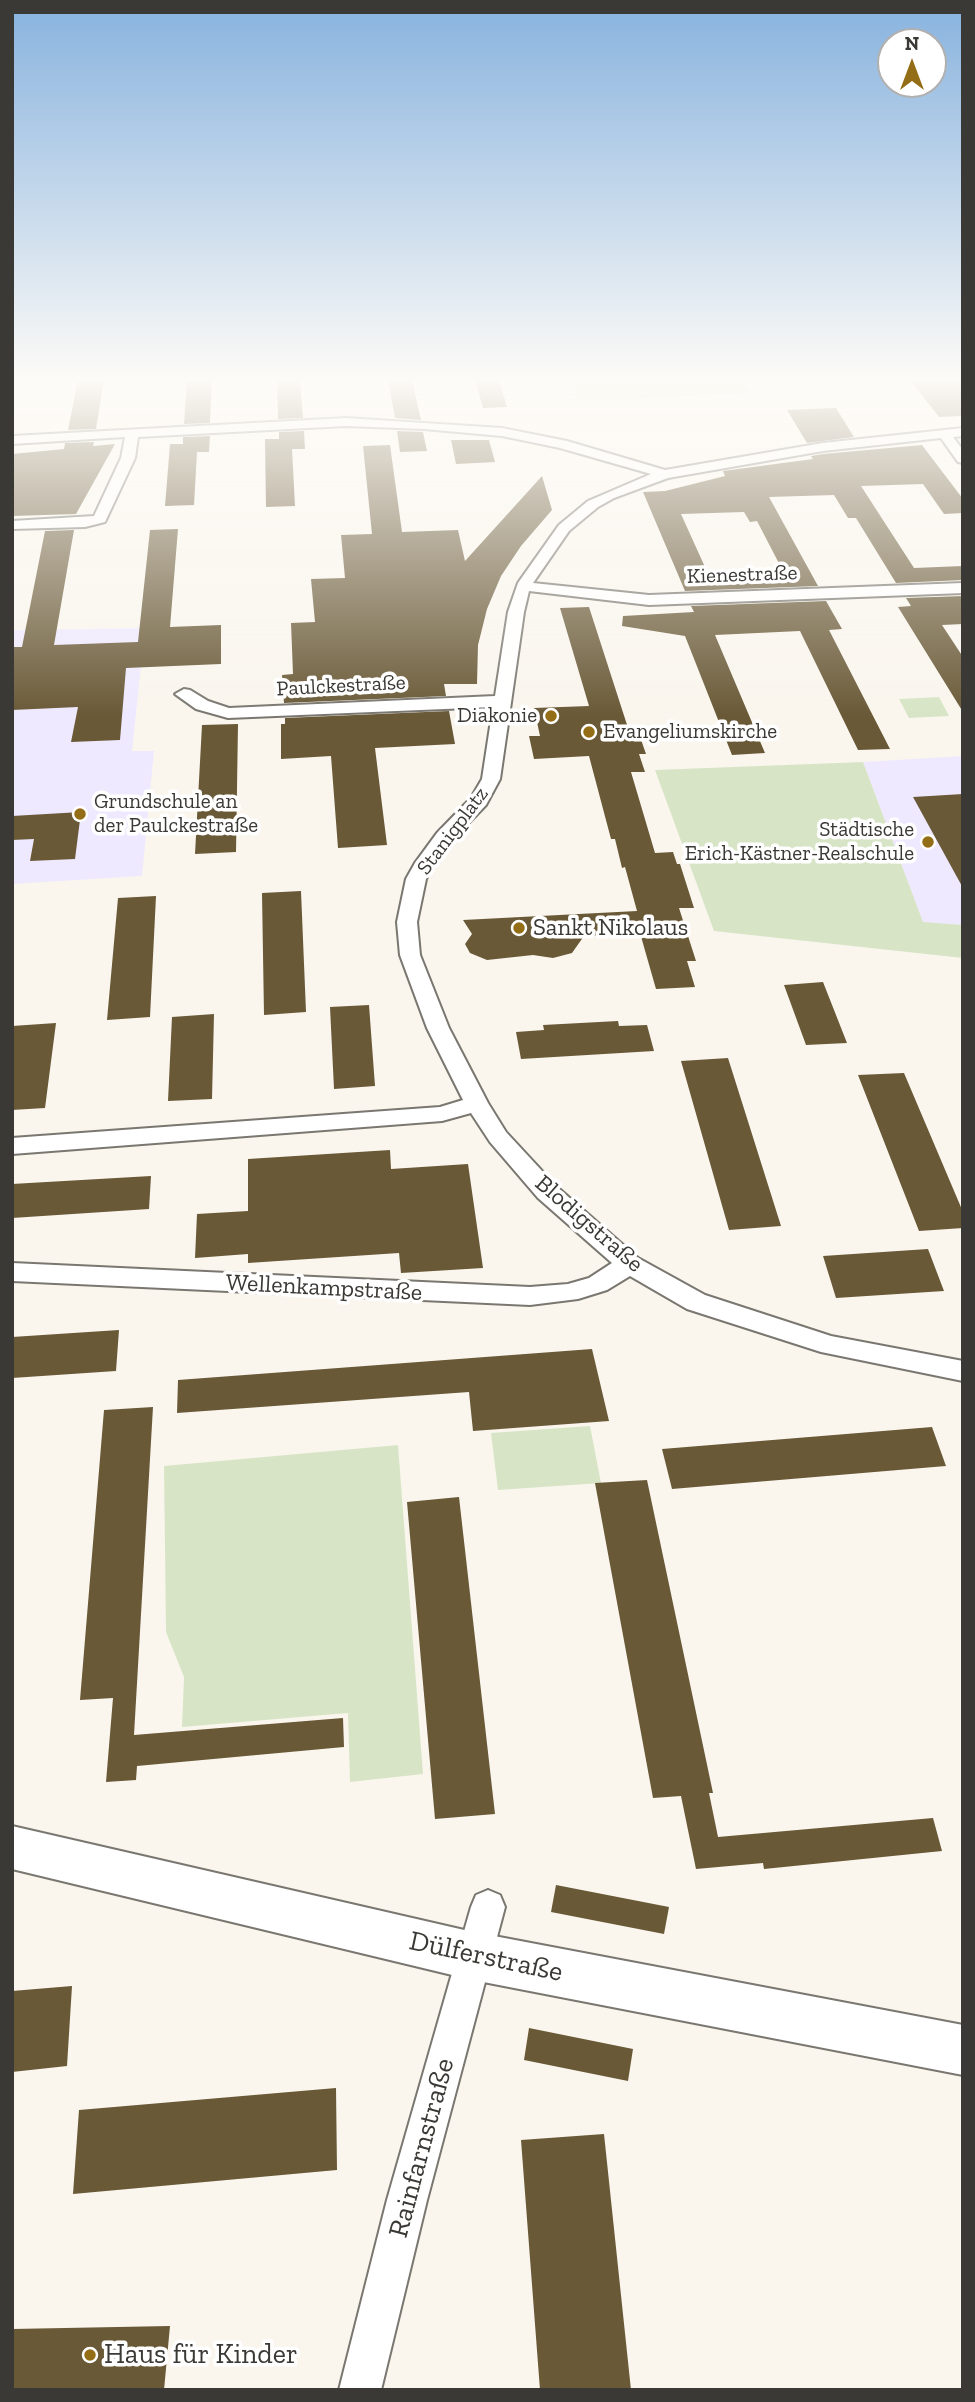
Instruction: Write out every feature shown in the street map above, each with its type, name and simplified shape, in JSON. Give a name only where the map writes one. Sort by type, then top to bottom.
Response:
[{"type":"main road","name":"Dülferstraße","points":[[12,1847],[473,1956],[963,2050]]},
{"type":"street","points":[[12,525],[85,523],[100,519],[112,492]]},
{"type":"street","points":[[523,586],[564,528],[593,504],[618,492]]},
{"type":"street","name":"Kienestraße","points":[[523,586],[649,600],[963,588]]},
{"type":"street","name":"Stanigplatz","points":[[426,999],[410,955],[407,922],[410,903],[416,879],[432,853],[487,789],[494,769],[516,611],[523,586]]},
{"type":"street","name":"Paulckestraße","points":[[184,694],[202,705],[228,713],[503,701]]},
{"type":"street","name":"Blodigstraße","points":[[426,999],[477,1103],[498,1137],[547,1192],[629,1264],[696,1302],[830,1345],[963,1371]]},
{"type":"street","points":[[12,1146],[442,1114],[477,1103]]},
{"type":"street","name":"Wellenkampstraße","points":[[12,1272],[530,1296],[569,1293],[598,1284],[629,1264]]},
{"type":"street","name":"Rainfarnstraße","points":[[360,2390],[407,2200],[488,1907]]},
{"type":"shaded area","name":"Grundschule an der Paulckestraße","points":[[145,628],[132,751],[154,751],[142,876],[12,884],[12,630]]},
{"type":"shaded area","name":"Städtische Erich-Kästner-Realschule","points":[[963,756],[963,925],[923,923],[863,762]]},
{"type":"green space","points":[[939,697],[949,716],[909,718],[899,699]]},
{"type":"green space","points":[[863,762],[923,922],[963,925],[963,958],[714,931],[655,770]]},
{"type":"green space","points":[[590,1426],[601,1483],[498,1490],[491,1433]]},
{"type":"green space","points":[[398,1445],[423,1774],[350,1782],[348,1713],[182,1727],[184,1677],[166,1632],[164,1466]]},
{"type":"building","points":[[12,492],[88,492],[76,514],[12,516]]},
{"type":"building","points":[[166,492],[195,492],[194,505],[165,506]]},
{"type":"building","points":[[266,492],[294,492],[295,506],[266,507]]},
{"type":"building","points":[[368,492],[396,492],[402,532],[458,530],[465,561],[527,492],[547,492],[552,510],[521,546],[501,576],[487,609],[478,645],[477,684],[444,684],[446,696],[284,703],[282,675],[293,674],[291,623],[315,622],[311,579],[345,578],[341,535],[372,534]]},
{"type":"building","points":[[643,492],[865,492],[914,568],[963,566],[963,580],[896,583],[856,518],[848,518],[834,495],[769,497],[818,586],[685,591]],"holes":[[[744,512],[750,522],[757,521],[784,573],[709,576],[681,514]]]},
{"type":"building","points":[[929,492],[958,492],[963,499],[963,513],[944,514]]},
{"type":"building","points":[[178,529],[170,627],[221,625],[221,664],[126,668],[120,740],[71,742],[78,707],[12,710],[12,647],[22,647],[45,531],[74,530],[54,645],[138,642],[150,530]]},
{"type":"building","points":[[963,596],[963,624],[942,625],[963,657],[963,712],[898,607],[911,606],[906,598]]},
{"type":"building","points":[[826,601],[842,629],[829,630],[890,749],[858,750],[800,631],[715,635],[765,753],[732,755],[685,636],[622,626],[623,616],[694,612],[691,606]]},
{"type":"building","points":[[589,607],[629,731],[638,731],[646,754],[639,754],[645,772],[631,772],[655,853],[673,852],[677,864],[680,864],[694,908],[679,908],[696,961],[687,961],[695,987],[656,989],[640,933],[584,936],[572,953],[553,958],[533,955],[487,960],[470,953],[465,944],[472,934],[463,920],[637,911],[615,839],[611,839],[589,756],[534,759],[529,736],[540,736],[534,708],[589,706],[560,608]]},
{"type":"building","points":[[449,711],[455,744],[375,748],[387,845],[338,848],[331,756],[281,759],[281,724],[285,724],[285,718]]},
{"type":"building","points":[[238,724],[236,852],[195,854],[202,725]]},
{"type":"building","points":[[963,794],[963,888],[913,797]]},
{"type":"building","points":[[81,812],[75,859],[30,861],[34,839],[12,840],[12,816]]},
{"type":"building","points":[[301,891],[306,1012],[264,1015],[262,893]]},
{"type":"building","points":[[156,896],[150,1017],[107,1020],[118,898]]},
{"type":"building","points":[[823,982],[847,1043],[806,1045],[784,985]]},
{"type":"building","points":[[369,1005],[375,1086],[334,1089],[330,1007]]},
{"type":"building","points":[[214,1014],[212,1099],[168,1101],[172,1017]]},
{"type":"building","points":[[618,1021],[619,1026],[647,1025],[654,1051],[521,1059],[516,1032],[544,1030],[543,1025]]},
{"type":"building","points":[[56,1023],[45,1108],[12,1110],[12,1026]]},
{"type":"building","points":[[728,1058],[781,1226],[729,1230],[681,1061]]},
{"type":"building","points":[[904,1073],[963,1212],[963,1228],[919,1231],[858,1075]]},
{"type":"building","points":[[390,1150],[391,1169],[468,1164],[483,1268],[401,1273],[399,1253],[248,1263],[248,1254],[195,1258],[197,1214],[248,1211],[248,1159]]},
{"type":"building","points":[[151,1176],[149,1209],[12,1218],[12,1184]]},
{"type":"building","points":[[928,1249],[944,1291],[836,1298],[823,1256]]},
{"type":"building","points":[[119,1330],[116,1371],[12,1378],[12,1337]]},
{"type":"building","points":[[592,1349],[609,1421],[473,1431],[469,1392],[177,1413],[178,1380]]},
{"type":"building","points":[[153,1407],[134,1735],[343,1718],[344,1747],[137,1766],[136,1780],[106,1782],[113,1698],[80,1700],[104,1410]]},
{"type":"building","points":[[932,1427],[946,1466],[672,1489],[662,1449]]},
{"type":"building","points":[[647,1480],[713,1793],[709,1793],[718,1837],[933,1818],[942,1851],[764,1869],[763,1863],[696,1869],[681,1796],[653,1798],[595,1483]]},
{"type":"building","points":[[459,1497],[495,1814],[435,1819],[407,1502]]},
{"type":"building","points":[[556,1885],[669,1907],[664,1934],[551,1912]]},
{"type":"building","points":[[72,1986],[67,2066],[12,2072],[12,1991]]},
{"type":"building","points":[[529,2028],[633,2049],[628,2081],[524,2060]]},
{"type":"building","points":[[336,2088],[337,2170],[73,2194],[79,2110]]},
{"type":"building","points":[[604,2134],[631,2390],[540,2390],[521,2140]]},
{"type":"building","name":"Haus für Kinder","points":[[170,2326],[164,2390],[12,2390],[12,2329]]},
{"type":"place","name":"Diakonie","points":[[551,716]]},
{"type":"place","name":"Evangeliumskirche","points":[[589,732]]},
{"type":"place","name":"Grundschule an der Paulckestraße","points":[[80,814]]},
{"type":"place","name":"Städtische Erich-Kästner-Realschule","points":[[928,842]]},
{"type":"place","name":"Sankt Nikolaus","points":[[519,928]]},
{"type":"place","name":"Haus für Kinder","points":[[90,2355]]}]
